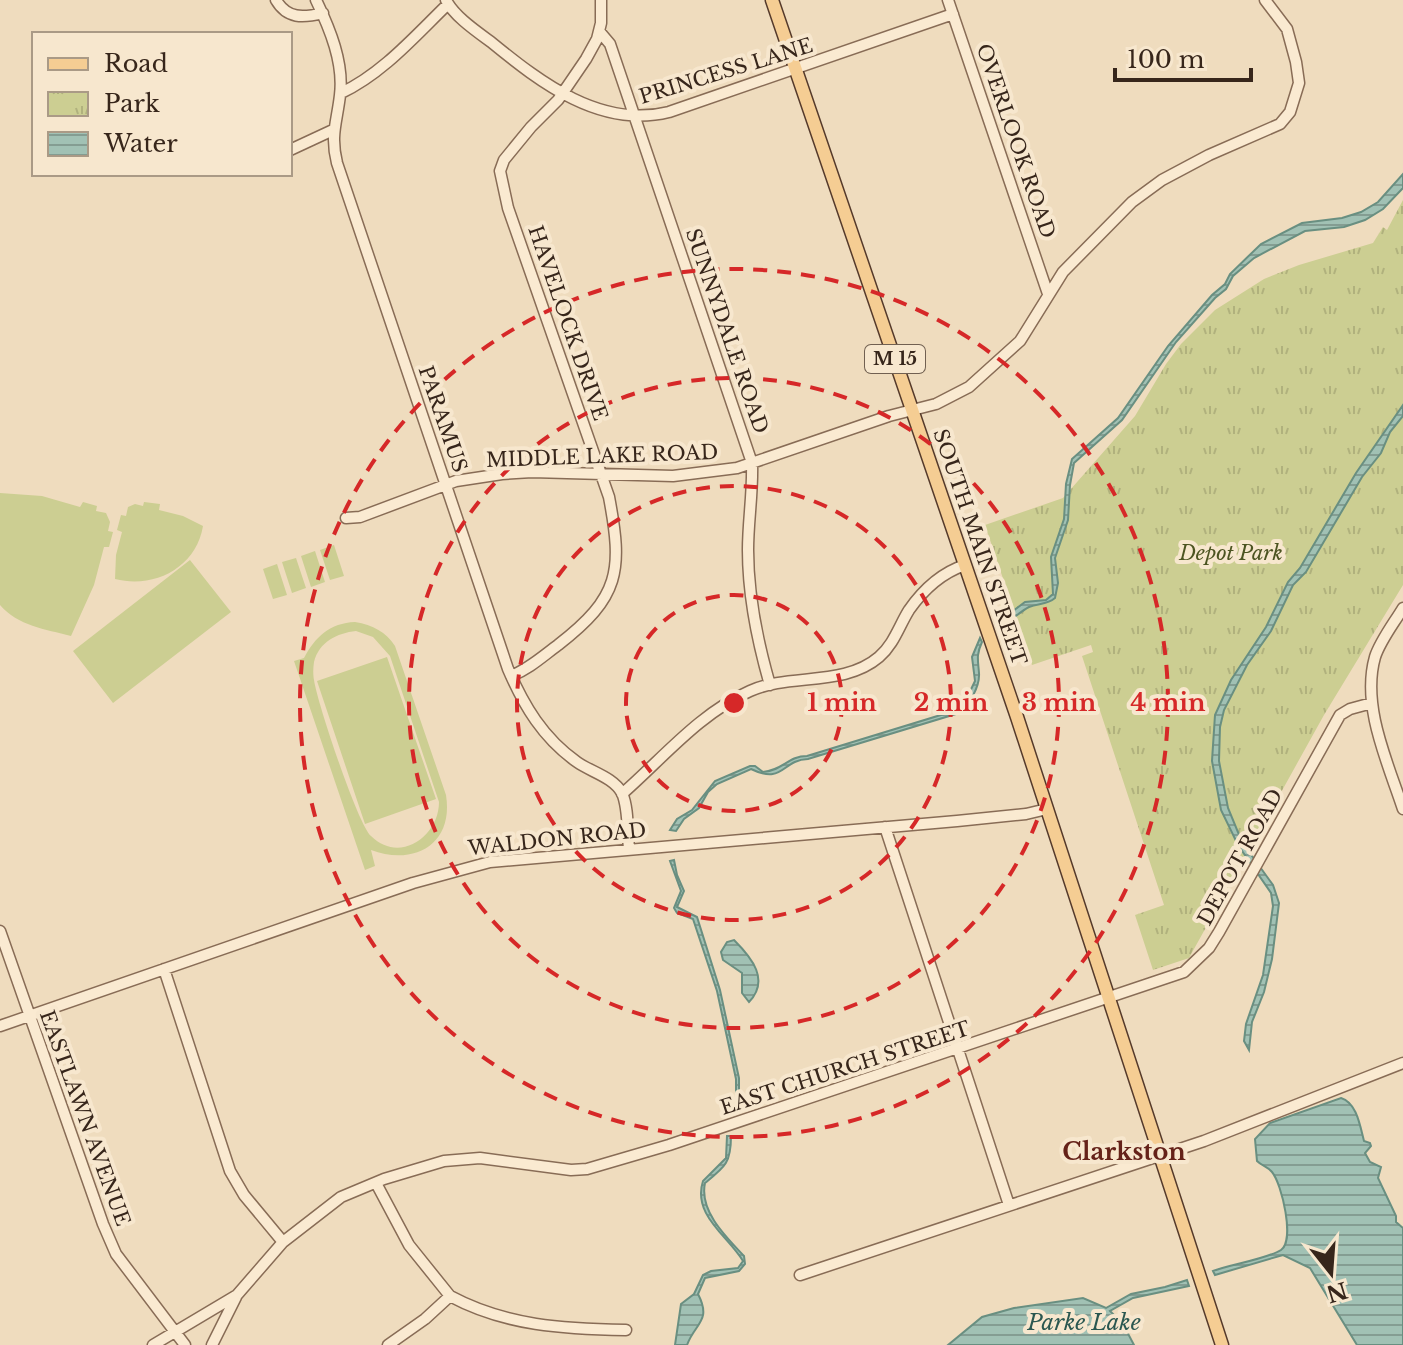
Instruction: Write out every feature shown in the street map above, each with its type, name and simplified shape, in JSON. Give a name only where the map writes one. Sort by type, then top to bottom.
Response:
[{"type":"main road","name":"SOUTH MAIN STREET","points":[[772,0],[1162,1155]]},
{"type":"main road","name":"M 15","points":[[1162,1155],[1222,1345]]},
{"type":"street","points":[[276,0],[281,9],[291,16],[323,13]]},
{"type":"street","name":"PARAMUS","points":[[316,0],[337,50],[341,93],[333,130],[337,163],[511,676],[526,707],[547,735],[580,764],[615,785],[622,794]]},
{"type":"street","points":[[561,95],[586,59],[599,31],[601,0]]},
{"type":"street","name":"OVERLOOK ROAD","points":[[948,0],[1048,294]]},
{"type":"street","name":"MIDDLE LAKE ROAD","points":[[346,518],[360,517],[447,484],[502,474],[692,474],[752,463],[936,404],[969,387],[1006,356],[1038,316],[1063,272],[1132,202],[1162,180],[1209,155],[1280,124],[1290,112],[1299,83],[1296,62],[1287,29],[1265,0]]},
{"type":"street","points":[[341,93],[359,84],[395,55],[446,2]]},
{"type":"street","name":"PRINCESS LANE","points":[[446,2],[492,43],[561,95],[614,114],[636,117],[669,112],[953,14]]},
{"type":"street","name":"SUNNYDALE ROAD","points":[[599,31],[610,44],[636,117],[752,463],[752,518],[748,545],[751,605],[770,685]]},
{"type":"street","name":"HAVELOCK DRIVE","points":[[511,676],[525,671],[599,608],[611,587],[617,567],[617,538],[602,474],[508,208],[500,171],[510,151],[561,95]]},
{"type":"street","points":[[292,149],[333,130]]},
{"type":"street","points":[[629,848],[626,806],[622,794],[710,715],[752,690],[837,675],[869,664],[887,647],[909,610],[926,590],[948,572],[965,565]]},
{"type":"street","points":[[1403,608],[1375,656],[1372,703],[1403,809]]},
{"type":"street","name":"DEPOT ROAD","points":[[1110,998],[1184,972],[1209,948],[1340,715],[1372,703]]},
{"type":"street","name":"WALDON ROAD","points":[[0,1026],[449,871],[490,862],[1026,814],[1047,809]]},
{"type":"street","points":[[885,827],[1009,1205]]},
{"type":"street","name":"EASTLAWN AVENUE","points":[[0,931],[116,1254],[185,1345]]},
{"type":"street","points":[[164,969],[230,1171],[244,1195],[283,1242]]},
{"type":"street","name":"EAST CHURCH STREET","points":[[237,1295],[283,1242],[341,1197],[411,1169],[444,1161],[480,1158],[571,1170],[590,1169],[1110,998]]},
{"type":"street","points":[[800,1275],[1162,1155],[1403,1063]]},
{"type":"street","points":[[376,1183],[409,1245],[450,1296],[476,1310],[517,1322],[562,1328],[626,1330]]},
{"type":"street","points":[[153,1345],[237,1295]]},
{"type":"street","points":[[212,1345],[237,1295]]},
{"type":"street","points":[[388,1345],[425,1319],[450,1296]]},
{"type":"green space","name":"Depot Park","points":[[1403,200],[1403,585],[1324,715],[1189,958],[1153,970],[1135,915],[1164,905],[1082,656],[1093,652],[1091,645],[1032,665],[985,525],[1063,498],[1135,416],[1181,344],[1215,310],[1264,279],[1373,243],[1383,227],[1387,230]]},
{"type":"green space","points":[[0,493],[42,496],[80,507],[83,502],[97,506],[96,511],[106,513],[110,522],[108,531],[113,532],[109,547],[104,547],[94,585],[71,636],[24,622],[0,605]]},
{"type":"green space","points":[[144,502],[160,504],[159,510],[183,516],[203,526],[199,541],[182,564],[158,578],[144,581],[115,579],[116,555],[122,532],[117,530],[121,515],[126,516],[128,507],[135,504],[143,506]]},
{"type":"green space","points":[[334,545],[344,576],[330,580],[320,550]]},
{"type":"green space","points":[[315,551],[325,582],[311,587],[301,556]]},
{"type":"green space","points":[[296,558],[306,588],[292,593],[282,562]]},
{"type":"green space","points":[[190,560],[231,612],[113,703],[73,651]]},
{"type":"green space","points":[[277,564],[287,595],[273,599],[263,569]]},
{"type":"green space","points":[[346,623],[373,627],[395,646],[446,795],[444,827],[437,839],[415,853],[387,854],[371,850],[375,866],[365,870],[294,661],[304,658],[324,632]],"holes":[[[356,631],[373,637],[390,656],[439,802],[437,815],[425,836],[405,847],[382,844],[365,827],[339,762],[314,678],[316,655],[330,640]]]},
{"type":"green space","points":[[387,657],[436,799],[365,824],[317,681]]},
{"type":"water","points":[[1403,174],[1403,188],[1383,209],[1365,220],[1344,227],[1305,231],[1254,258],[1233,276],[1226,289],[1176,342],[1122,420],[1074,463],[1068,520],[1055,558],[1058,583],[1055,598],[1029,607],[1000,626],[998,622],[1025,602],[1046,600],[1053,594],[1051,557],[1064,519],[1066,484],[1072,459],[1118,418],[1168,346],[1225,284],[1230,274],[1261,244],[1302,223],[1342,218],[1361,212],[1378,202]]},
{"type":"water","points":[[1403,405],[1403,416],[1362,477],[1306,572],[1293,585],[1271,631],[1247,665],[1224,710],[1219,761],[1228,808],[1242,842],[1273,885],[1279,903],[1272,959],[1252,1022],[1249,1050],[1244,1041],[1246,1024],[1263,975],[1273,906],[1271,893],[1238,845],[1221,810],[1212,761],[1215,715],[1231,680],[1266,627],[1288,582],[1300,568],[1356,473]]},
{"type":"water","points":[[980,638],[978,684],[970,701],[959,713],[799,760],[776,773],[762,773],[751,769],[717,784],[676,831],[670,830],[677,819],[692,810],[715,781],[750,766],[763,772],[770,771],[795,758],[957,710],[965,702],[975,681],[972,657]]},
{"type":"water","points":[[674,860],[684,891],[677,907],[697,917],[720,990],[739,1078],[739,1107],[736,1107],[736,1079],[717,991],[693,919],[677,913],[674,908],[681,891],[670,861]]},
{"type":"water","points":[[734,940],[747,954],[758,977],[758,986],[749,1002],[742,993],[742,973],[723,960],[721,952],[727,942]]},
{"type":"water","points":[[1341,1098],[1351,1105],[1364,1141],[1370,1143],[1365,1153],[1370,1162],[1381,1167],[1378,1178],[1396,1222],[1403,1228],[1403,1345],[1357,1345],[1310,1268],[1283,1255],[1215,1275],[1213,1271],[1267,1256],[1285,1245],[1287,1225],[1283,1200],[1272,1172],[1257,1161],[1255,1139],[1270,1123]]},
{"type":"water","points":[[727,1136],[731,1136],[728,1159],[705,1183],[704,1193],[710,1213],[744,1256],[745,1264],[739,1271],[705,1278],[698,1294],[703,1310],[701,1321],[687,1345],[675,1345],[681,1304],[694,1294],[703,1275],[738,1268],[743,1261],[713,1224],[702,1204],[703,1181],[726,1158]]},
{"type":"water","name":"Parke Lake","points":[[1187,1280],[1189,1286],[1133,1298],[1110,1311],[1123,1324],[1134,1345],[948,1345],[982,1317],[1014,1308],[1083,1298],[1106,1308],[1131,1294]]},
{"type":"district","name":"Clarkston","points":[[1124,1151]]}]
